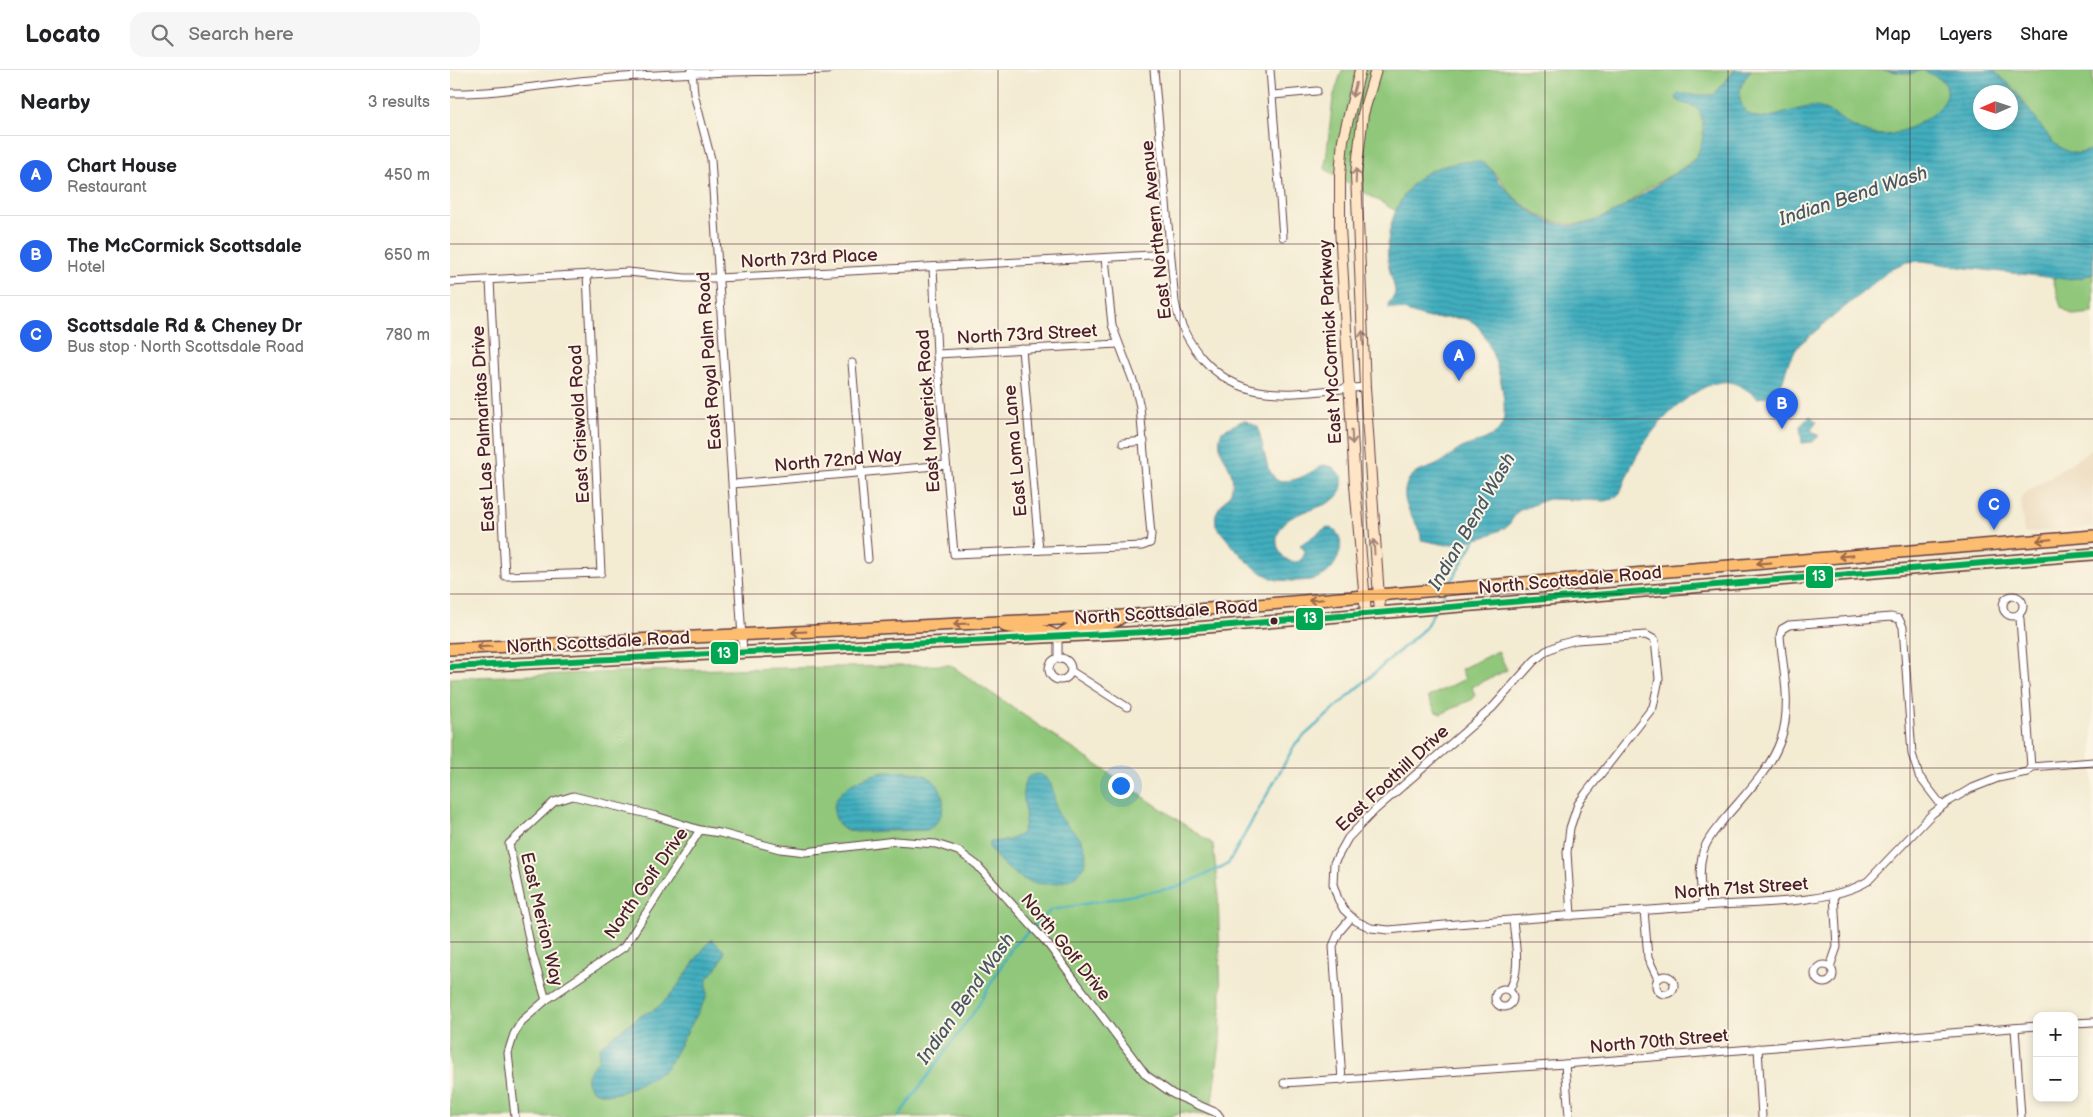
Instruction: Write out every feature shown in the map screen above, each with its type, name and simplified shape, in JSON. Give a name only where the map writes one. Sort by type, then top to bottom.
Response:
[{"type":"main road","name":"East McCormick Parkway","points":[[1360,70],[1343,140],[1340,175],[1341,254],[1366,614]]},
{"type":"main road","name":"East McCormick Parkway","points":[[1376,70],[1363,114],[1356,175],[1365,387],[1378,595],[1382,613]]},
{"type":"main road","points":[[1349,110],[1363,114]]},
{"type":"main road","name":"North Scottsdale Road","points":[[450,649],[1122,616],[2093,536]]},
{"type":"main road","name":"North Scottsdale Road","points":[[450,667],[1207,628],[2093,554]]},
{"type":"main road","points":[[989,622],[1023,629],[1042,629],[1058,637],[1069,628],[1112,624],[1122,616]]},
{"type":"street","points":[[450,92],[502,92],[601,79],[692,71],[828,70]]},
{"type":"street","name":"East Northern Avenue","points":[[1154,70],[1176,302],[1182,328],[1197,353],[1219,373],[1243,386],[1258,391],[1300,392],[1365,387]]},
{"type":"street","points":[[1270,70],[1284,237]]},
{"type":"street","name":"East Royal Palm Road","points":[[692,71],[694,94],[712,159],[743,653]]},
{"type":"street","points":[[1273,95],[1317,92]]},
{"type":"street","name":"North 73rd Place","points":[[450,282],[628,272],[685,278],[718,278],[1170,254]]},
{"type":"street","points":[[1039,550],[1142,546],[1150,543],[1144,441],[1138,396],[1118,344],[1109,306],[1105,258]]},
{"type":"street","name":"East Maverick Road","points":[[933,266],[937,354],[954,554],[1039,550]]},
{"type":"street","name":"East Griswold Road","points":[[505,576],[601,573],[586,274]]},
{"type":"street","name":"East Las Palmaritas Drive","points":[[490,280],[505,576]]},
{"type":"street","name":"North 73rd Street","points":[[937,354],[1118,344]]},
{"type":"street","name":"East Loma Lane","points":[[1022,349],[1039,550]]},
{"type":"street","points":[[852,363],[868,559]]},
{"type":"street","points":[[1123,443],[1144,441]]},
{"type":"street","name":"North 72nd Way","points":[[733,484],[946,465]]},
{"type":"street","points":[[2018,614],[2031,767]]},
{"type":"street","points":[[1703,906],[1700,875],[1703,851],[1716,829],[1766,768],[1781,739],[1786,708],[1780,636],[1782,629],[1789,625],[1891,617],[1900,619],[1903,627],[1912,754],[1920,776],[1942,806]]},
{"type":"street","name":"East Foothill Drive","points":[[1351,918],[1335,892],[1332,875],[1336,856],[1348,838],[1374,810],[1493,707],[1539,656],[1556,646],[1591,638],[1640,635],[1651,637],[1657,646],[1659,679],[1653,708],[1578,804],[1570,828],[1567,852],[1571,916]]},
{"type":"street","points":[[1058,637],[1058,659],[1050,666],[1050,673],[1054,678],[1065,679],[1071,671]]},
{"type":"street","points":[[1058,659],[1068,661],[1071,671],[1127,707]]},
{"type":"street","name":"North 71st Street","points":[[1351,918],[1362,925],[1381,930],[1834,895],[1857,887],[1868,880],[1942,806],[1970,789],[1998,778],[2027,772],[2031,767],[2093,762]]},
{"type":"street","name":"East Merion Way","points":[[546,1000],[532,953],[509,844],[554,802],[573,796],[689,824],[700,830]]},
{"type":"street","name":"North Golf Drive","points":[[515,1117],[508,1054],[514,1034],[522,1021],[546,1000],[624,948],[700,830],[720,833],[780,849],[806,852],[879,841],[936,844],[958,852],[977,865],[1047,943],[1146,1075],[1173,1094],[1219,1115]]},
{"type":"street","points":[[1830,967],[1837,953],[1834,895]]},
{"type":"street","points":[[1644,910],[1648,958],[1658,979]]},
{"type":"street","points":[[1342,1080],[1333,946],[1339,932],[1351,918]]},
{"type":"street","points":[[1509,990],[1514,981],[1517,968],[1513,920]]},
{"type":"street","points":[[2078,1024],[2093,1022]]},
{"type":"street","name":"North 70th Street","points":[[1284,1083],[1565,1064],[2033,1026]]},
{"type":"street","points":[[2015,1028],[2021,1117]]},
{"type":"street","points":[[1758,1048],[1762,1117]]},
{"type":"street","points":[[1565,1064],[1569,1117]]},
{"type":"shaded area","points":[[2093,449],[2093,527],[2024,533],[2021,496]]},
{"type":"green space","points":[[1342,70],[2093,70],[2093,313],[2073,315],[2061,307],[2025,181],[1699,153],[1687,165],[1650,187],[1627,205],[1595,221],[1580,224],[1548,219],[1532,211],[1515,198],[1491,169],[1475,162],[1459,163],[1428,173],[1408,192],[1396,211],[1325,169],[1333,98]]},
{"type":"green space","points":[[1498,651],[1507,670],[1472,687],[1475,695],[1473,699],[1441,714],[1436,712],[1428,697],[1465,679],[1461,669]]},
{"type":"green space","points":[[950,665],[1213,844],[1218,890],[1221,1005],[1220,1043],[1210,1116],[1182,1112],[1172,1117],[450,1117],[450,678],[680,670]]},
{"type":"water","points":[[1735,70],[1751,70],[1743,82],[1740,100],[1748,113],[1756,117],[1775,116],[1806,107],[1815,107],[1830,112],[1859,130],[1884,135],[1892,134],[1915,125],[1937,111],[1944,102],[1947,93],[1945,84],[1923,70],[1992,70],[2010,85],[1973,85],[1973,130],[2018,130],[2018,95],[2053,142],[2062,149],[2082,153],[2093,148],[2093,273],[2081,278],[2066,279],[1966,268],[1923,261],[1907,262],[1892,268],[1800,344],[1792,355],[1781,385],[1775,392],[1758,398],[1736,384],[1728,382],[1717,383],[1695,393],[1684,401],[1663,420],[1648,438],[1636,458],[1620,493],[1613,499],[1605,501],[1548,499],[1518,511],[1507,527],[1485,537],[1447,545],[1421,540],[1421,534],[1405,500],[1409,479],[1412,475],[1434,466],[1460,449],[1491,436],[1500,428],[1504,419],[1504,405],[1493,354],[1479,327],[1466,319],[1429,318],[1404,310],[1389,308],[1388,304],[1394,297],[1395,291],[1388,263],[1389,235],[1401,200],[1416,180],[1431,170],[1447,165],[1474,161],[1487,165],[1514,197],[1533,213],[1544,219],[1566,225],[1591,222],[1630,202],[1686,166],[1695,157],[1701,147],[1703,134],[1702,117],[1697,109],[1677,100],[1675,97],[1678,94],[1713,95]]},
{"type":"water","points":[[1884,70],[1923,70],[1909,74]]},
{"type":"water","points":[[1810,416],[1817,422],[1811,430],[1819,436],[1813,442],[1802,443],[1800,426]]},
{"type":"water","points":[[1244,420],[1258,427],[1268,468],[1276,480],[1296,479],[1324,465],[1333,467],[1342,477],[1341,489],[1337,497],[1329,503],[1288,520],[1281,527],[1277,536],[1277,545],[1280,552],[1285,558],[1297,562],[1302,558],[1305,551],[1300,545],[1327,527],[1334,530],[1341,542],[1338,557],[1329,571],[1320,577],[1299,581],[1272,578],[1248,562],[1216,526],[1216,514],[1232,487],[1231,471],[1220,446],[1222,431]]},
{"type":"water","points":[[885,772],[917,773],[927,776],[934,781],[939,788],[943,804],[939,819],[934,825],[927,830],[856,832],[842,828],[835,817],[834,807],[837,798],[853,783]]},
{"type":"water","points":[[1039,774],[1049,781],[1052,786],[1058,813],[1064,822],[1077,834],[1085,849],[1086,860],[1082,869],[1066,881],[1045,884],[1025,880],[1005,866],[989,847],[990,842],[1009,840],[1021,834],[1025,818],[1023,795],[1025,782],[1029,776]]},
{"type":"water","points":[[712,939],[725,952],[716,970],[707,978],[707,995],[704,1002],[668,1066],[657,1075],[619,1093],[606,1094],[592,1090],[587,1078],[589,1071],[598,1061],[601,1046],[666,999]]},
{"type":"waterway","name":"Indian Bend Wash","points":[[1449,585],[1476,538]]},
{"type":"waterway","name":"Indian Bend Wash","points":[[1438,605],[1444,594]]},
{"type":"waterway","name":"Indian Bend Wash","points":[[898,1117],[976,1009],[1013,946],[1051,910],[1178,887],[1228,864],[1296,743],[1425,628],[1434,612]]},
{"type":"transit line","name":"13","points":[[450,667],[1146,632],[2093,554]]},
{"type":"place","name":"Chart House","points":[[1459,381]]},
{"type":"place","name":"The McCormick Scottsdale","points":[[1782,429]]},
{"type":"place","name":"Scottsdale Rd & Cheney Dr","points":[[1994,530]]}]
